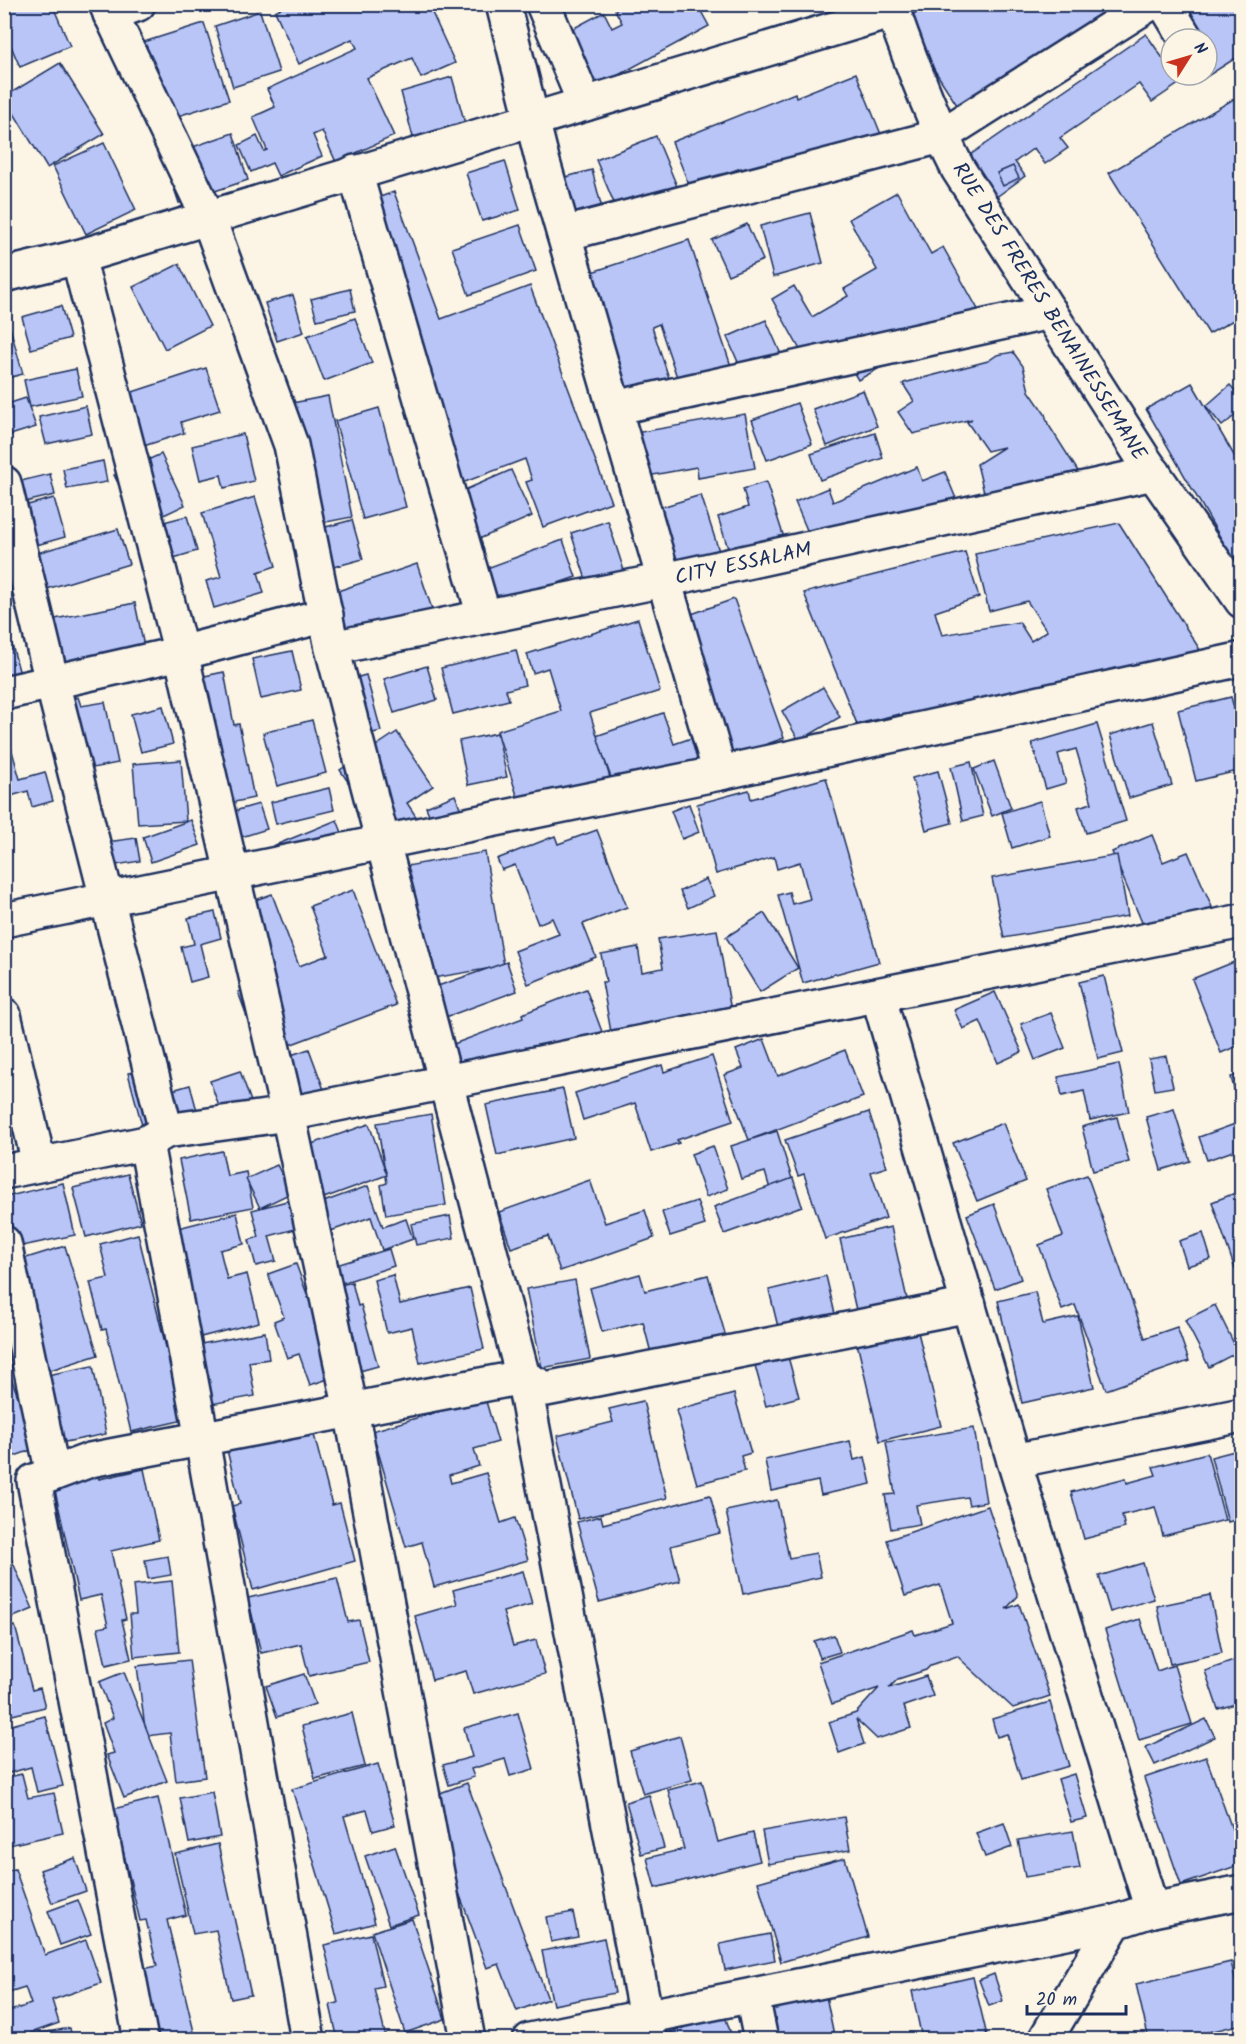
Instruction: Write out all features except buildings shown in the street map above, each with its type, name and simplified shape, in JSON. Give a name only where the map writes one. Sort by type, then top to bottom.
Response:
[{"type":"street","points":[[503,4],[531,119],[720,773]]},
{"type":"street","points":[[543,4],[585,104]]},
{"type":"street","points":[[564,234],[941,136],[1149,4]]},
{"type":"street","points":[[1165,4],[1179,27]]},
{"type":"street","points":[[118,8],[208,217],[291,445],[332,648],[523,1377],[648,2028]]},
{"type":"street","points":[[4,275],[78,256],[585,104],[895,8]]},
{"type":"street","name":"RUE DES FRERES BENAINESSEMANE","points":[[895,8],[908,55],[941,136],[958,169],[1154,473],[1242,601]]},
{"type":"street","points":[[355,172],[484,616]]},
{"type":"street","points":[[78,256],[180,653],[288,1114],[351,1410],[468,2040]]},
{"type":"street","points":[[614,408],[1050,312]]},
{"type":"street","name":"CITY ESSALAM","points":[[332,648],[664,580],[1154,473]]},
{"type":"street","points":[[4,483],[51,682],[109,900],[156,1137],[202,1438],[308,2040]]},
{"type":"street","points":[[4,693],[180,653],[326,615]]},
{"type":"street","points":[[4,920],[720,773],[1242,659]]},
{"type":"street","points":[[4,1172],[156,1137],[288,1114],[1242,921]]},
{"type":"street","points":[[878,995],[1014,1461],[1152,1910]]},
{"type":"street","points":[[4,1014],[39,1164]]},
{"type":"street","points":[[4,1244],[53,1474]]},
{"type":"street","points":[[141,2040],[34,1481],[90,1460],[523,1377],[546,1389],[969,1305]]},
{"type":"street","points":[[1014,1461],[1242,1415]]},
{"type":"street","points":[[530,2040],[648,2028],[752,1996],[1115,1922],[1152,1910],[1242,1892]]},
{"type":"street","points":[[1045,2040],[1115,1922]]},
{"type":"street","points":[[752,1996],[761,2040]]}]
